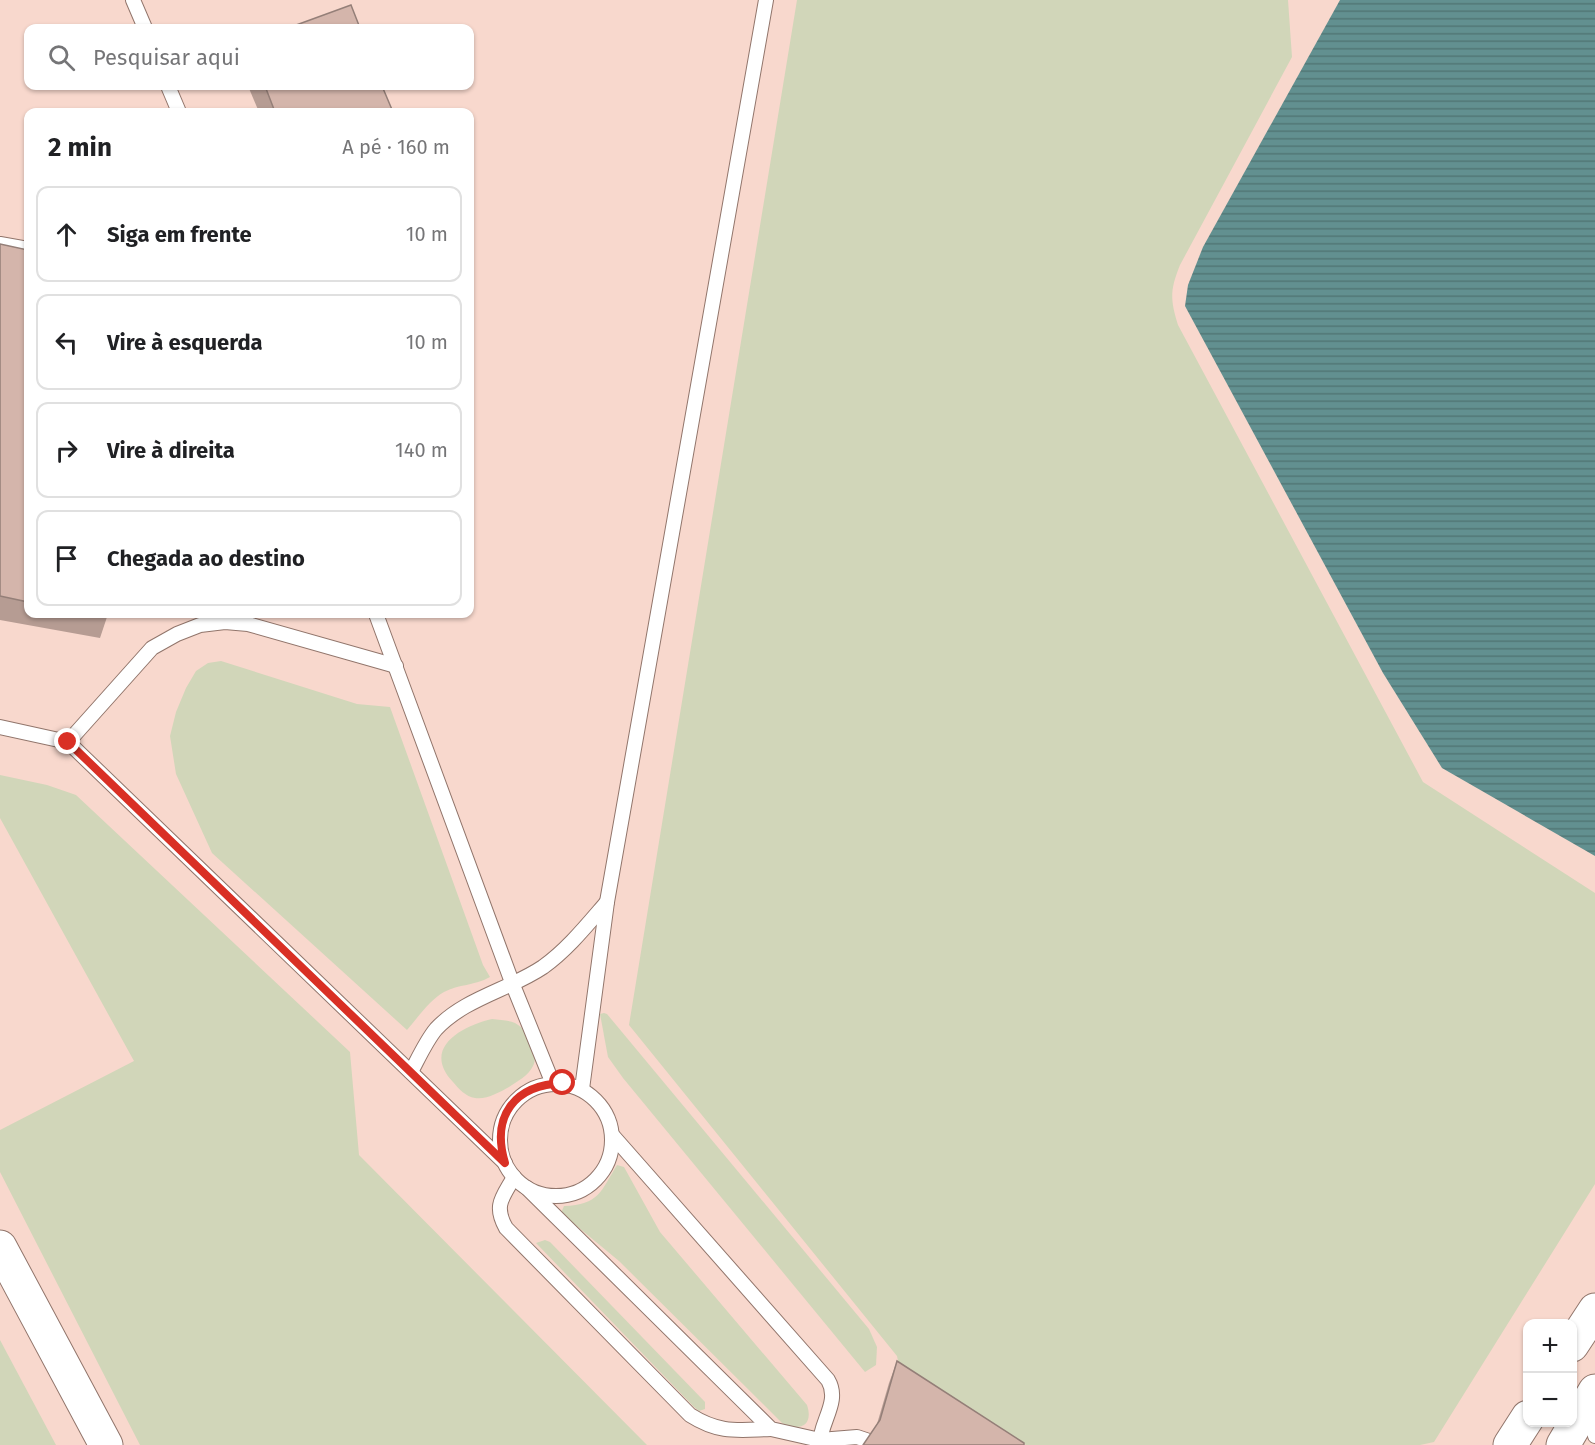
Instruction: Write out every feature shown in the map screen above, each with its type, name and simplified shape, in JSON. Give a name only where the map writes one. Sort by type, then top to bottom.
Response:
[{"type":"main road","points":[[0,1246],[106,1445]]},
{"type":"main road","points":[[1577,1338],[1595,1310]]},
{"type":"main road","points":[[1563,1445],[1592,1395]]},
{"type":"main road","points":[[1510,1445],[1523,1424]]},
{"type":"lane","points":[[133,0],[143,24]]},
{"type":"lane","points":[[582,1089],[608,902],[766,0]]},
{"type":"lane","points":[[170,90],[177,108]]},
{"type":"lane","points":[[0,244],[24,248]]},
{"type":"lane","points":[[378,618],[513,985],[553,1084]]},
{"type":"lane","points":[[68,742],[152,648],[177,634],[200,625],[225,622],[248,624],[396,666]]},
{"type":"lane","points":[[0,727],[68,742],[505,1163],[514,1177],[771,1430]]},
{"type":"lane","points":[[411,1072],[435,1030],[462,1007],[513,985],[543,967],[564,950],[608,902]]},
{"type":"lane","points":[[505,1163],[500,1131],[505,1116],[514,1102],[526,1092],[544,1084],[563,1083],[582,1089],[598,1101],[608,1117],[613,1136],[611,1155],[603,1172],[591,1184],[577,1192],[560,1196],[543,1194],[527,1188]]},
{"type":"lane","points":[[613,1136],[828,1380],[833,1397],[820,1443]]},
{"type":"lane","points":[[514,1177],[499,1204],[500,1214],[506,1228],[690,1414],[702,1422],[726,1431],[771,1430],[820,1443],[857,1437],[872,1442]]},
{"type":"lane","points":[[1592,1395],[1595,1436]]},
{"type":"green space","points":[[797,0],[1288,0],[1292,57],[1180,265],[1172,295],[1178,325],[1423,782],[1595,893],[1595,1184],[1434,1442],[1420,1445],[1026,1445],[903,1385],[897,1356],[629,1025]]},
{"type":"green space","points":[[221,661],[357,704],[390,707],[483,965],[490,977],[439,995],[407,1030],[212,853],[176,774],[170,736],[176,712],[196,671],[208,663]]},
{"type":"green space","points":[[0,775],[47,785],[76,795],[350,1052],[359,1155],[647,1445],[140,1445],[0,1172],[0,1130],[134,1061],[0,818]]},
{"type":"green space","points":[[604,1013],[869,1329],[877,1347],[876,1365],[865,1372],[623,1078],[608,1057],[600,1014]]},
{"type":"green space","points":[[492,1019],[510,1021],[520,1026],[532,1042],[535,1060],[528,1073],[509,1087],[488,1097],[472,1097],[465,1094],[444,1070],[441,1059],[443,1049],[458,1033]]},
{"type":"green space","points":[[617,1165],[624,1167],[660,1232],[807,1405],[809,1412],[804,1425],[794,1427],[782,1423],[619,1261],[561,1213],[564,1206],[585,1203],[598,1195]]},
{"type":"green space","points":[[545,1240],[550,1242],[705,1402],[705,1409],[699,1411],[694,1407],[536,1243]]},
{"type":"green space","points":[[0,1340],[56,1445],[0,1445]]},
{"type":"water","points":[[1340,0],[1595,0],[1595,856],[1442,768],[1383,673],[1185,306],[1188,285],[1203,247]]},
{"type":"building","points":[[351,5],[358,24],[299,24]]},
{"type":"building","points":[[267,90],[384,90],[391,108],[273,108]]},
{"type":"building","points":[[0,244],[24,249],[24,601],[0,596]]},
{"type":"building","points":[[897,1361],[1024,1445],[863,1445],[880,1420]]},
{"type":"route","points":[[68,742],[505,1163],[500,1131],[505,1116],[514,1102],[526,1092],[544,1084],[563,1083]]}]
